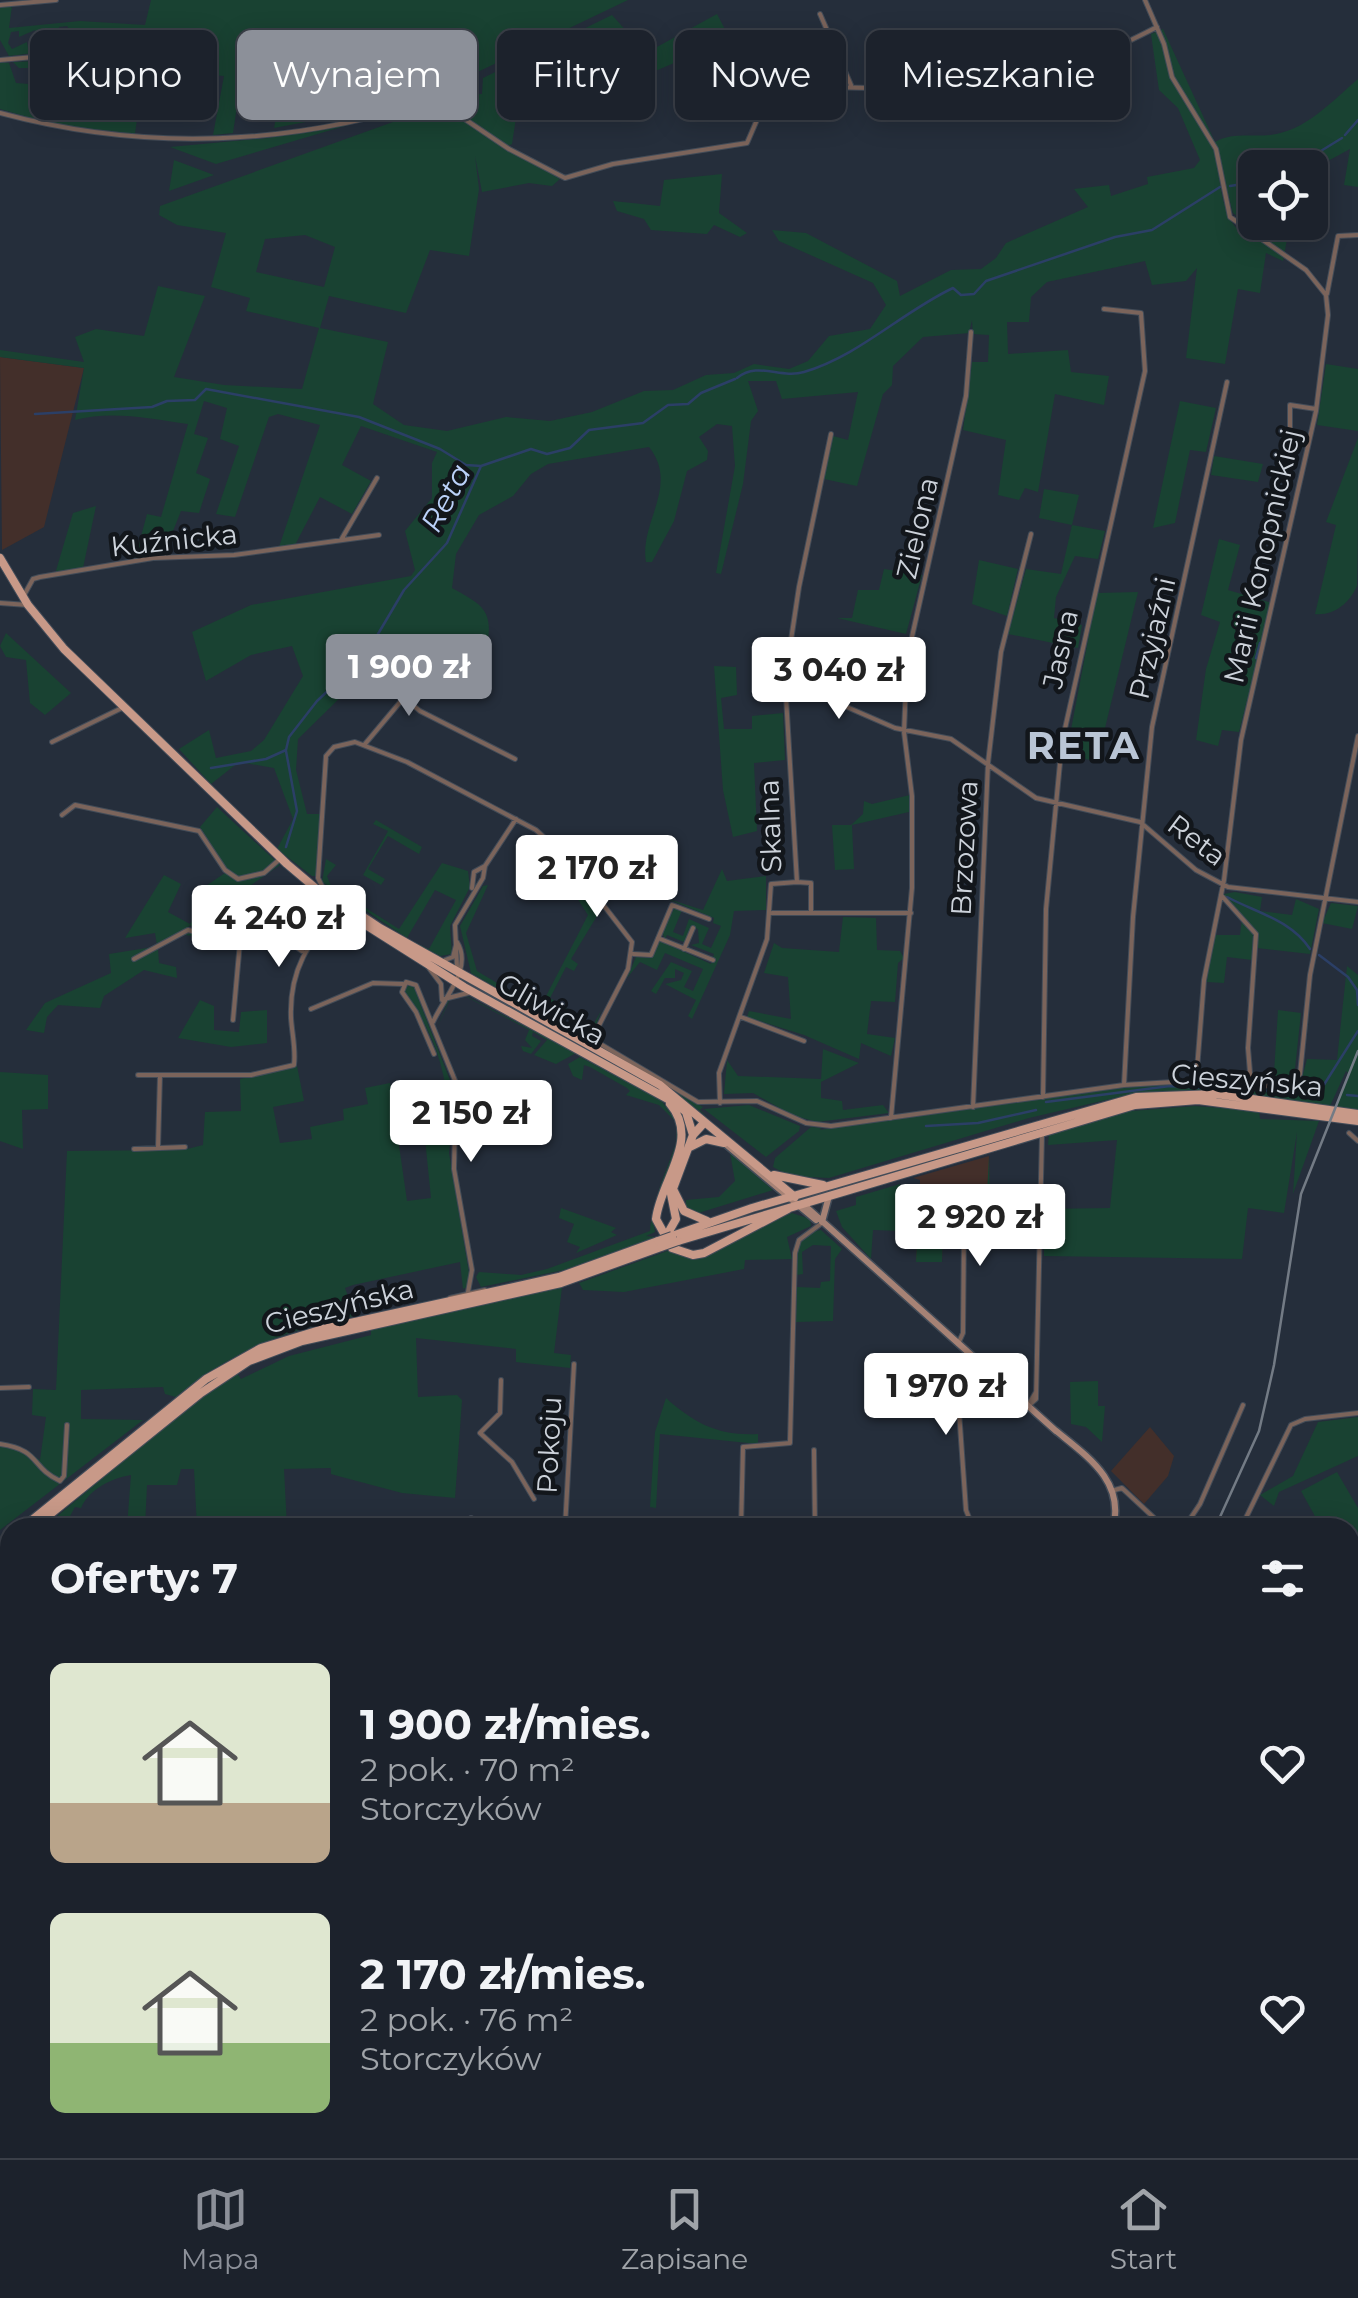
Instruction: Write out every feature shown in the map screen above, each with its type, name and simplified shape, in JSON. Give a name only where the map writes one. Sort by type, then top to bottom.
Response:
[{"type":"main road","name":"Gliwicka","points":[[0,558],[25,601],[64,649],[282,858],[340,906],[419,958],[459,972],[482,997],[686,1112]]},
{"type":"main road","name":"Gliwicka","points":[[282,858],[340,906],[632,1068],[702,1120]]},
{"type":"main road","name":"Cieszyńska","points":[[829,1190],[1136,1097],[1216,1094],[1358,1117]]},
{"type":"main road","points":[[659,1244],[673,1237],[676,1220],[670,1199],[702,1120],[766,1170],[794,1200],[704,1252],[693,1255],[672,1248],[656,1220],[682,1128],[663,1097]]},
{"type":"main road","name":"Cieszyńska","points":[[673,1237],[1118,1108],[1175,1100],[1358,1117]]},
{"type":"main road","points":[[686,1112],[691,1142]]},
{"type":"main road","points":[[691,1142],[708,1139],[724,1143]]},
{"type":"main road","points":[[766,1170],[796,1183],[829,1190]]},
{"type":"main road","points":[[674,1188],[687,1214],[712,1221]]},
{"type":"main road","name":"Cieszyńska","points":[[673,1237],[712,1221],[794,1200]]},
{"type":"main road","name":"Cieszyńska","points":[[34,1518],[206,1380],[246,1355],[299,1335],[504,1290],[659,1244]]},
{"type":"main road","name":"Cieszyńska","points":[[45,1518],[192,1400],[249,1361],[302,1341],[561,1283],[659,1244]]},
{"type":"street","points":[[0,5],[56,0]]},
{"type":"street","points":[[1145,0],[1172,77],[1216,149],[1230,217],[1306,270],[1326,296]]},
{"type":"street","points":[[820,14],[851,85]]},
{"type":"street","points":[[0,112],[105,136],[186,142],[302,130],[436,99],[509,149],[565,178],[614,164],[747,143],[763,106],[808,88],[851,85],[903,92],[997,88],[1028,81],[1157,27]]},
{"type":"street","points":[[0,60],[30,57]]},
{"type":"street","name":"Marii Konopnickiej","points":[[1223,885],[1241,740],[1316,409],[1327,336],[1326,296],[1338,236],[1358,235]]},
{"type":"street","name":"Jasna","points":[[1043,1097],[1046,908],[1054,802],[1076,667],[1145,370],[1140,313],[1104,309]]},
{"type":"street","name":"Zielona","points":[[891,1118],[911,912],[912,796],[904,732],[909,643],[966,396],[971,332]]},
{"type":"street","name":"Przyjaźni","points":[[1124,1085],[1140,822],[1152,727],[1226,382]]},
{"type":"street","points":[[1290,430],[1290,405],[1316,409]]},
{"type":"street","name":"Skalna","points":[[720,1102],[719,1073],[741,1017],[772,914],[771,884],[798,882],[786,680],[802,569],[831,434]]},
{"type":"street","points":[[341,540],[377,478]]},
{"type":"street","name":"Brzozowa","points":[[974,1107],[988,765],[1001,652],[1031,534]]},
{"type":"street","name":"Kuźnicka","points":[[25,601],[40,576],[153,558],[234,554],[379,535]]},
{"type":"street","points":[[0,603],[25,601]]},
{"type":"street","points":[[364,744],[427,670]]},
{"type":"street","name":"Reta","points":[[786,680],[904,732],[951,739],[1030,796],[1140,822],[1202,874],[1223,885],[1221,895],[1256,934],[1248,1048],[1252,1085]]},
{"type":"street","points":[[404,698],[420,711],[515,759]]},
{"type":"street","points":[[52,742],[124,708]]},
{"type":"street","points":[[1324,897],[1358,736]]},
{"type":"street","points":[[324,890],[318,880],[326,756],[334,746],[364,744],[456,784],[516,819],[568,858],[625,928],[632,954],[650,956],[673,904]]},
{"type":"street","points":[[62,815],[75,805],[200,831],[225,870],[238,879],[264,873],[282,858]]},
{"type":"street","points":[[433,1022],[459,972],[456,921],[482,869],[516,819]]},
{"type":"street","points":[[798,882],[811,883],[811,914]]},
{"type":"street","points":[[1223,885],[1358,902]]},
{"type":"street","points":[[1196,1082],[1204,980],[1221,895]]},
{"type":"street","name":"Gliwicka","points":[[632,954],[592,1039],[698,1102],[757,1101],[796,1120],[825,1126],[1124,1085],[1196,1082],[1287,1087],[1298,1079],[1324,897]]},
{"type":"street","points":[[666,900],[709,918]]},
{"type":"street","points":[[138,1074],[251,1076],[294,1065],[291,1005],[302,951],[340,906]]},
{"type":"street","points":[[772,914],[911,912]]},
{"type":"street","points":[[134,959],[188,930],[211,936],[264,924],[302,951]]},
{"type":"street","points":[[684,948],[693,928]]},
{"type":"street","points":[[232,1020],[241,931]]},
{"type":"street","points":[[658,938],[713,960]]},
{"type":"street","points":[[689,938],[698,942]]},
{"type":"street","points":[[440,961],[453,956],[456,941]]},
{"type":"street","points":[[419,958],[439,979],[443,1002]]},
{"type":"street","points":[[311,1008],[380,981],[416,986],[433,1022],[458,1096],[455,1172],[473,1281],[479,1290]]},
{"type":"street","points":[[403,984],[402,992],[416,1012],[434,1054]]},
{"type":"street","points":[[443,1002],[462,992],[482,997]]},
{"type":"street","points":[[741,1017],[804,1041]]},
{"type":"street","points":[[158,1148],[160,1075]]},
{"type":"street","name":"Gliwicka","points":[[686,1112],[702,1120],[1029,1405],[1099,1470],[1112,1490]]},
{"type":"street","points":[[1029,1405],[1036,1392],[1040,1130]]},
{"type":"street","points":[[1349,1133],[1358,1141]]},
{"type":"street","points":[[134,1149],[185,1148]]},
{"type":"street","points":[[741,1518],[743,1447],[784,1447],[790,1443],[795,1253],[799,1240],[822,1223],[829,1190]]},
{"type":"street","points":[[946,1221],[961,1222],[964,1229],[964,1333],[958,1344]]},
{"type":"street","points":[[468,1292],[473,1281]]},
{"type":"street","points":[[440,1303],[468,1292],[504,1290]]},
{"type":"street","name":"Pokoju","points":[[566,1518],[574,1364]]},
{"type":"street","points":[[969,1518],[958,1397],[982,1365]]},
{"type":"street","points":[[501,1380],[500,1412],[480,1433],[512,1462],[534,1499]]},
{"type":"street","points":[[0,1388],[28,1388]]},
{"type":"street","points":[[1191,1518],[1244,1405]]},
{"type":"street","points":[[1246,1518],[1291,1425],[1305,1419],[1358,1413]]},
{"type":"street","points":[[0,1444],[30,1452],[45,1472],[60,1481],[64,1476],[67,1425]]},
{"type":"street","points":[[814,1450],[815,1518]]},
{"type":"street","points":[[1112,1490],[1122,1488],[1155,1518]]},
{"type":"street","points":[[1112,1490],[1117,1499]]},
{"type":"street","points":[[1112,1490],[1113,1518]]},
{"type":"street","points":[[1114,1518],[1120,1494],[1129,1495]]},
{"type":"shaded area","points":[[0,357],[84,368],[44,527],[2,550]]},
{"type":"shaded area","points":[[989,1156],[990,1215],[943,1218],[942,1262],[916,1262],[920,1180],[913,1178]]},
{"type":"shaded area","points":[[1150,1427],[1174,1456],[1168,1476],[1144,1504],[1111,1471]]},
{"type":"green space","points":[[151,0],[628,0],[565,30],[497,30],[497,63],[477,72],[477,30],[237,30],[233,133],[213,135],[224,76],[217,75],[217,30],[70,30],[67,26],[59,30],[30,30],[19,37],[19,31],[11,32],[8,43],[12,49],[27,42],[30,53],[9,56],[0,40],[0,7],[12,6],[9,28],[80,21],[145,25]]},
{"type":"green space","points":[[717,14],[725,30],[688,30]]},
{"type":"green space","points":[[612,15],[625,30],[581,30]]},
{"type":"green space","points":[[1163,29],[1215,142],[1295,128],[1318,114],[1358,79],[1358,187],[1344,185],[1350,149],[1328,161],[1328,150],[1238,150],[1238,217],[1233,213],[1215,144],[1224,204],[1238,230],[1238,240],[1287,240],[1283,261],[1266,253],[1260,293],[1238,289],[1225,364],[1186,358],[1197,268],[1186,281],[1152,285],[1145,261],[1047,282],[1031,297],[1029,322],[1007,322],[1008,354],[1068,350],[1071,372],[1109,376],[1104,405],[1055,394],[1038,492],[1025,488],[1019,500],[998,495],[1006,440],[963,430],[972,362],[988,362],[989,335],[973,334],[972,320],[969,333],[923,337],[893,366],[892,385],[883,394],[857,486],[824,479],[833,436],[848,440],[858,392],[782,399],[776,381],[748,381],[758,411],[751,421],[743,484],[721,574],[716,573],[735,466],[732,426],[717,424],[699,437],[708,451],[707,460],[687,471],[674,521],[652,562],[646,562],[645,547],[661,476],[649,447],[548,464],[531,474],[513,496],[479,515],[456,554],[452,588],[481,607],[488,620],[488,639],[426,661],[402,637],[298,739],[296,770],[307,814],[320,814],[316,876],[312,876],[277,849],[293,819],[274,768],[239,762],[211,784],[179,749],[209,730],[216,758],[251,751],[264,740],[303,676],[292,646],[251,655],[206,681],[192,632],[251,605],[411,576],[415,570],[405,531],[432,498],[432,463],[437,452],[361,426],[342,465],[371,481],[352,514],[320,497],[295,545],[279,547],[320,425],[278,414],[269,417],[235,517],[216,514],[239,446],[220,439],[227,408],[204,401],[194,434],[208,438],[196,473],[210,479],[199,513],[181,511],[163,556],[135,559],[147,514],[161,517],[188,424],[117,416],[75,420],[84,368],[0,357],[0,350],[84,362],[75,337],[96,329],[144,336],[158,286],[205,296],[174,377],[224,385],[302,389],[319,328],[246,311],[250,298],[211,287],[226,233],[177,225],[159,215],[160,206],[399,120],[477,120],[477,105],[481,104],[477,104],[477,94],[482,94],[483,78],[497,71],[497,120],[516,120],[512,144],[506,147],[560,179],[552,186],[529,183],[482,192],[475,156],[479,189],[469,256],[430,250],[406,313],[329,296],[320,328],[388,342],[373,404],[404,425],[447,431],[506,417],[550,421],[592,412],[644,391],[673,390],[706,375],[734,373],[754,364],[789,369],[808,361],[829,336],[870,329],[886,305],[873,283],[779,241],[772,230],[806,233],[897,281],[900,296],[951,270],[981,269],[996,258],[1006,243],[1088,207],[1074,189],[1109,185],[1111,196],[1148,184],[1147,177],[1194,168],[1200,160],[1178,108],[1159,90],[1151,34]],"holes":[[[305,235],[335,247],[324,287],[256,272],[265,239]]]},
{"type":"green space","points":[[675,37],[675,63],[655,71],[655,48]]},
{"type":"green space","points":[[30,61],[30,74],[28,68],[19,68],[13,62]]},
{"type":"green space","points":[[0,62],[9,63],[16,83],[29,84],[30,118],[0,109]]},
{"type":"green space","points":[[38,120],[137,120],[135,134]]},
{"type":"green space","points":[[276,120],[316,120],[274,128]]},
{"type":"green space","points":[[355,123],[216,164],[170,147],[268,138]]},
{"type":"green space","points":[[174,160],[214,175],[169,191]]},
{"type":"green space","points":[[722,174],[719,213],[747,233],[740,237],[714,225],[707,234],[651,230],[644,219],[617,211],[613,201],[660,206],[664,180]]},
{"type":"green space","points":[[1326,364],[1358,369],[1358,431],[1317,425]]},
{"type":"green space","points":[[1180,401],[1216,408],[1206,452],[1190,450],[1175,523],[1153,528]]},
{"type":"green space","points":[[1358,438],[1357,586],[1340,608],[1315,614],[1336,525],[1326,522]]},
{"type":"green space","points":[[1214,456],[1263,464],[1258,482],[1211,475]]},
{"type":"green space","points":[[1044,489],[1079,495],[1072,525],[1039,518]]},
{"type":"green space","points":[[96,506],[83,568],[55,574],[73,513]]},
{"type":"green space","points":[[1072,525],[1105,531],[1098,559],[1075,556],[1056,597],[1054,618],[1082,625],[1078,648],[1008,634],[1026,569],[1061,574]]},
{"type":"green space","points":[[1219,539],[1240,545],[1228,590],[1272,603],[1239,732],[1222,730],[1218,746],[1196,740],[1206,669],[1220,622],[1201,615]]},
{"type":"green space","points":[[979,560],[1018,569],[1007,616],[972,604]]},
{"type":"green space","points":[[884,569],[922,575],[906,634],[837,618],[852,618],[858,590],[879,590]]},
{"type":"green space","points":[[1138,592],[1097,761],[1066,756],[1097,593]]},
{"type":"green space","points":[[6,633],[71,693],[45,715],[30,703],[26,660],[6,657],[0,646]]},
{"type":"green space","points":[[714,666],[736,667],[737,695],[721,698],[724,729],[752,729],[752,716],[783,713],[785,760],[754,763],[757,831],[733,837],[723,790]]},
{"type":"green space","points":[[910,795],[909,812],[852,825],[854,869],[835,870],[832,825],[851,825],[863,814],[864,801],[872,804]]},
{"type":"green space","points":[[217,807],[280,865],[224,904],[251,925],[203,935],[190,925],[187,929],[194,936],[185,935],[157,945],[155,933],[125,938],[164,875],[181,884],[168,912],[190,924],[208,900],[197,892],[228,871],[200,827]]},
{"type":"green space","points":[[376,820],[422,847],[419,854],[388,836],[368,869],[385,879],[381,885],[363,875],[388,831],[373,824]]},
{"type":"green space","points":[[556,851],[569,867],[561,883],[537,870],[543,856]]},
{"type":"green space","points":[[326,859],[336,865],[327,876],[331,886],[399,929],[442,863],[468,871],[470,887],[450,926],[452,954],[440,956],[410,940],[429,949],[456,900],[435,890],[407,938],[322,882]]},
{"type":"green space","points":[[722,869],[727,881],[766,876],[766,910],[734,911],[730,935],[692,1019],[688,1016],[696,1000],[665,984],[681,980],[684,973],[675,969],[675,978],[665,978],[656,994],[651,991],[671,962],[692,971],[684,987],[693,991],[703,969],[665,953],[657,970],[640,962],[627,978],[636,957],[650,958],[660,941],[711,964],[714,954],[691,945],[699,943],[698,929],[691,927],[684,942],[667,935],[665,939],[662,932],[675,907],[682,910],[673,932],[683,936],[689,919],[709,928],[702,944],[711,948],[721,926],[713,923],[714,918],[665,898],[703,910]]},
{"type":"green space","points":[[576,876],[603,906],[571,959],[578,964],[574,971],[566,967],[550,998],[593,1025],[601,1011],[596,1025],[586,1031],[584,1025],[542,1004],[588,915],[570,887],[570,878]]},
{"type":"green space","points":[[488,885],[466,933],[477,971],[703,1107],[700,1110],[707,1116],[647,1075],[471,973],[460,926],[483,886]]},
{"type":"green space","points":[[1224,894],[1262,897],[1260,911],[1292,915],[1296,899],[1319,909],[1310,954],[1257,948],[1253,929]]},
{"type":"green space","points":[[1331,903],[1358,906],[1352,929],[1322,923]]},
{"type":"green space","points":[[843,917],[876,918],[877,950],[900,951],[904,958],[898,963],[895,1002],[871,1001],[867,1034],[895,1038],[891,1056],[861,1043],[859,1059],[804,1035],[747,1017],[749,1011],[791,1019],[788,977],[764,973],[774,943],[782,948],[839,952]]},
{"type":"green space","points":[[1242,918],[1253,934],[1252,960],[1227,957],[1224,983],[1207,982],[1212,935],[1240,935]]},
{"type":"green space","points":[[158,949],[159,963],[176,967],[177,978],[144,970],[104,996],[100,1008],[58,1005],[47,1017],[44,1033],[26,1030],[45,1003],[111,973],[109,954]]},
{"type":"green space","points":[[1347,966],[1358,975],[1358,1110],[1336,1107],[1349,1074],[1346,1071],[1330,1106],[1201,1090],[1136,1093],[1029,1118],[829,1178],[790,1176],[773,1167],[775,1158],[811,1127],[822,1128],[819,1130],[1123,1088],[1176,1084],[1291,1089],[1301,1082],[1307,1059],[1337,1060]]},
{"type":"green space","points":[[413,985],[455,1093],[449,1153],[469,1273],[467,1287],[463,1289],[460,1262],[353,1285],[345,1288],[355,1316],[260,1345],[217,1367],[176,1397],[165,1394],[163,1387],[81,1390],[81,1419],[143,1420],[16,1518],[0,1518],[0,1446],[23,1449],[40,1460],[46,1417],[32,1415],[33,1389],[56,1390],[67,1151],[183,1150],[203,1145],[205,1112],[241,1111],[240,1079],[297,1066],[304,1101],[273,1107],[280,1143],[312,1139],[310,1127],[344,1120],[343,1109],[368,1104],[365,1088],[390,1083],[407,1201],[431,1198],[424,1129],[447,1125],[446,1089],[432,1039],[404,992],[406,986]]},
{"type":"green space","points":[[462,994],[576,1053],[556,1064],[534,1055],[547,1040],[533,1032],[532,1036],[541,1041],[531,1054],[523,1051],[521,1046],[532,1048],[525,1040],[529,1030],[463,995],[450,999],[437,1028],[449,999]]},
{"type":"green space","points":[[200,1000],[214,1006],[214,1030],[239,1032],[241,1012],[267,1010],[267,1043],[231,1047],[178,1038]]},
{"type":"green space","points":[[1278,1010],[1301,1013],[1294,1078],[1257,1081],[1252,1073],[1274,1073]]},
{"type":"green space","points":[[823,1049],[859,1063],[821,1082],[821,1098],[842,1101],[843,1110],[883,1105],[889,1113],[817,1122],[792,1115],[753,1093],[724,1094],[727,1060],[738,1076],[821,1079]]},
{"type":"green space","points":[[580,1057],[661,1100],[679,1125],[675,1144],[675,1121],[659,1105],[626,1095],[630,1091],[627,1088],[590,1067],[584,1065],[582,1080],[573,1076],[568,1064]]},
{"type":"green space","points":[[0,1072],[48,1075],[48,1109],[22,1110],[23,1149],[0,1141]]},
{"type":"green space","points":[[749,1105],[800,1126],[799,1131],[766,1157],[704,1109]]},
{"type":"green space","points":[[1195,1106],[1259,1111],[1260,1119],[1319,1121],[1293,1194],[1297,1132],[1284,1213],[1248,1208],[1242,1259],[1044,1256],[1044,1209],[1110,1208],[1117,1140],[1048,1145],[1049,1133],[1119,1112]]},
{"type":"green space","points":[[675,1144],[671,1162],[655,1208],[658,1192]]},
{"type":"green space","points":[[730,1153],[773,1190],[692,1215],[686,1211],[686,1200],[719,1197],[735,1181]]},
{"type":"green space","points":[[989,1156],[990,1215],[943,1218],[942,1262],[916,1262],[918,1230],[938,1232],[937,1207],[945,1217],[986,1213]]},
{"type":"green space","points":[[900,1184],[902,1231],[873,1230],[871,1259],[842,1227],[836,1211],[856,1205],[856,1197]]},
{"type":"green space","points":[[561,1208],[616,1228],[611,1232],[617,1235],[576,1253],[580,1247],[567,1242],[574,1224],[559,1218]]},
{"type":"green space","points":[[655,1208],[655,1232],[646,1236],[656,1237],[564,1270],[481,1287],[476,1277],[479,1272],[521,1275],[547,1269],[650,1231]]},
{"type":"green space","points":[[792,1213],[810,1219],[811,1226],[787,1237],[792,1259],[745,1260],[744,1269],[624,1292],[583,1290],[579,1283],[670,1250],[689,1257]]},
{"type":"green space","points":[[821,1230],[842,1249],[835,1259],[833,1321],[796,1322],[797,1287],[820,1288],[821,1282],[830,1281],[831,1246],[813,1245],[802,1252],[803,1274],[797,1275],[802,1240]]},
{"type":"green space","points":[[562,1287],[554,1353],[571,1355],[570,1368],[516,1362],[516,1349],[416,1338],[418,1397],[457,1395],[462,1400],[455,1498],[402,1493],[331,1474],[331,1468],[284,1469],[287,1518],[197,1518],[194,1469],[181,1469],[177,1485],[147,1485],[145,1518],[128,1518],[131,1475],[95,1490],[81,1508],[75,1507],[69,1518],[55,1518],[208,1390],[237,1373],[241,1379],[289,1356],[371,1335],[371,1329]]},
{"type":"green space","points":[[1098,1381],[1098,1406],[1105,1406],[1102,1442],[1086,1427],[1071,1424],[1070,1382]]},
{"type":"green space","points":[[666,1398],[708,1426],[731,1433],[758,1434],[758,1444],[660,1434],[656,1508],[650,1507],[655,1432]]},
{"type":"green space","points":[[1358,1417],[1358,1456],[1279,1492],[1274,1506],[1260,1495],[1293,1476],[1318,1422]]},
{"type":"green space","points":[[1337,1472],[1358,1508],[1358,1518],[1316,1518],[1301,1491]]},
{"type":"waterway","name":"Reta","points":[[1345,135],[1358,120]]},
{"type":"waterway","name":"Reta","points":[[1322,150],[1342,138]]},
{"type":"waterway","name":"Reta","points":[[1230,186],[1238,185]]},
{"type":"waterway","name":"Reta","points":[[737,378],[761,370],[795,374],[824,365],[953,288],[961,295],[974,294],[986,281],[1115,237],[1152,230],[1220,187]]},
{"type":"waterway","name":"Reta","points":[[211,768],[266,759],[286,750],[289,737],[317,701],[365,656],[404,590],[447,543],[481,466],[531,449],[547,454],[570,448],[589,430],[643,423],[668,405],[688,404],[701,393],[735,379]]},
{"type":"waterway","points":[[35,414],[152,407],[167,401],[195,400],[206,389],[359,417],[440,449],[466,465],[481,466]]},
{"type":"waterway","points":[[1256,658],[1260,643]]},
{"type":"waterway","points":[[286,751],[297,811],[286,847]]},
{"type":"waterway","points":[[1227,897],[1283,924],[1310,949]]},
{"type":"waterway","points":[[1319,955],[1348,977],[1357,990],[1358,1005]]},
{"type":"waterway","points":[[1046,1102],[1170,1086],[1313,1093],[1320,1091],[1358,1031]]},
{"type":"waterway","points":[[1347,1095],[1358,1096]]},
{"type":"waterway","points":[[926,1126],[978,1123],[1036,1110]]},
{"type":"railway","points":[[1220,1518],[1259,1431],[1274,1365],[1301,1194],[1358,1051]]},
{"type":"district","name":"RETA","points":[[1084,746]]}]
